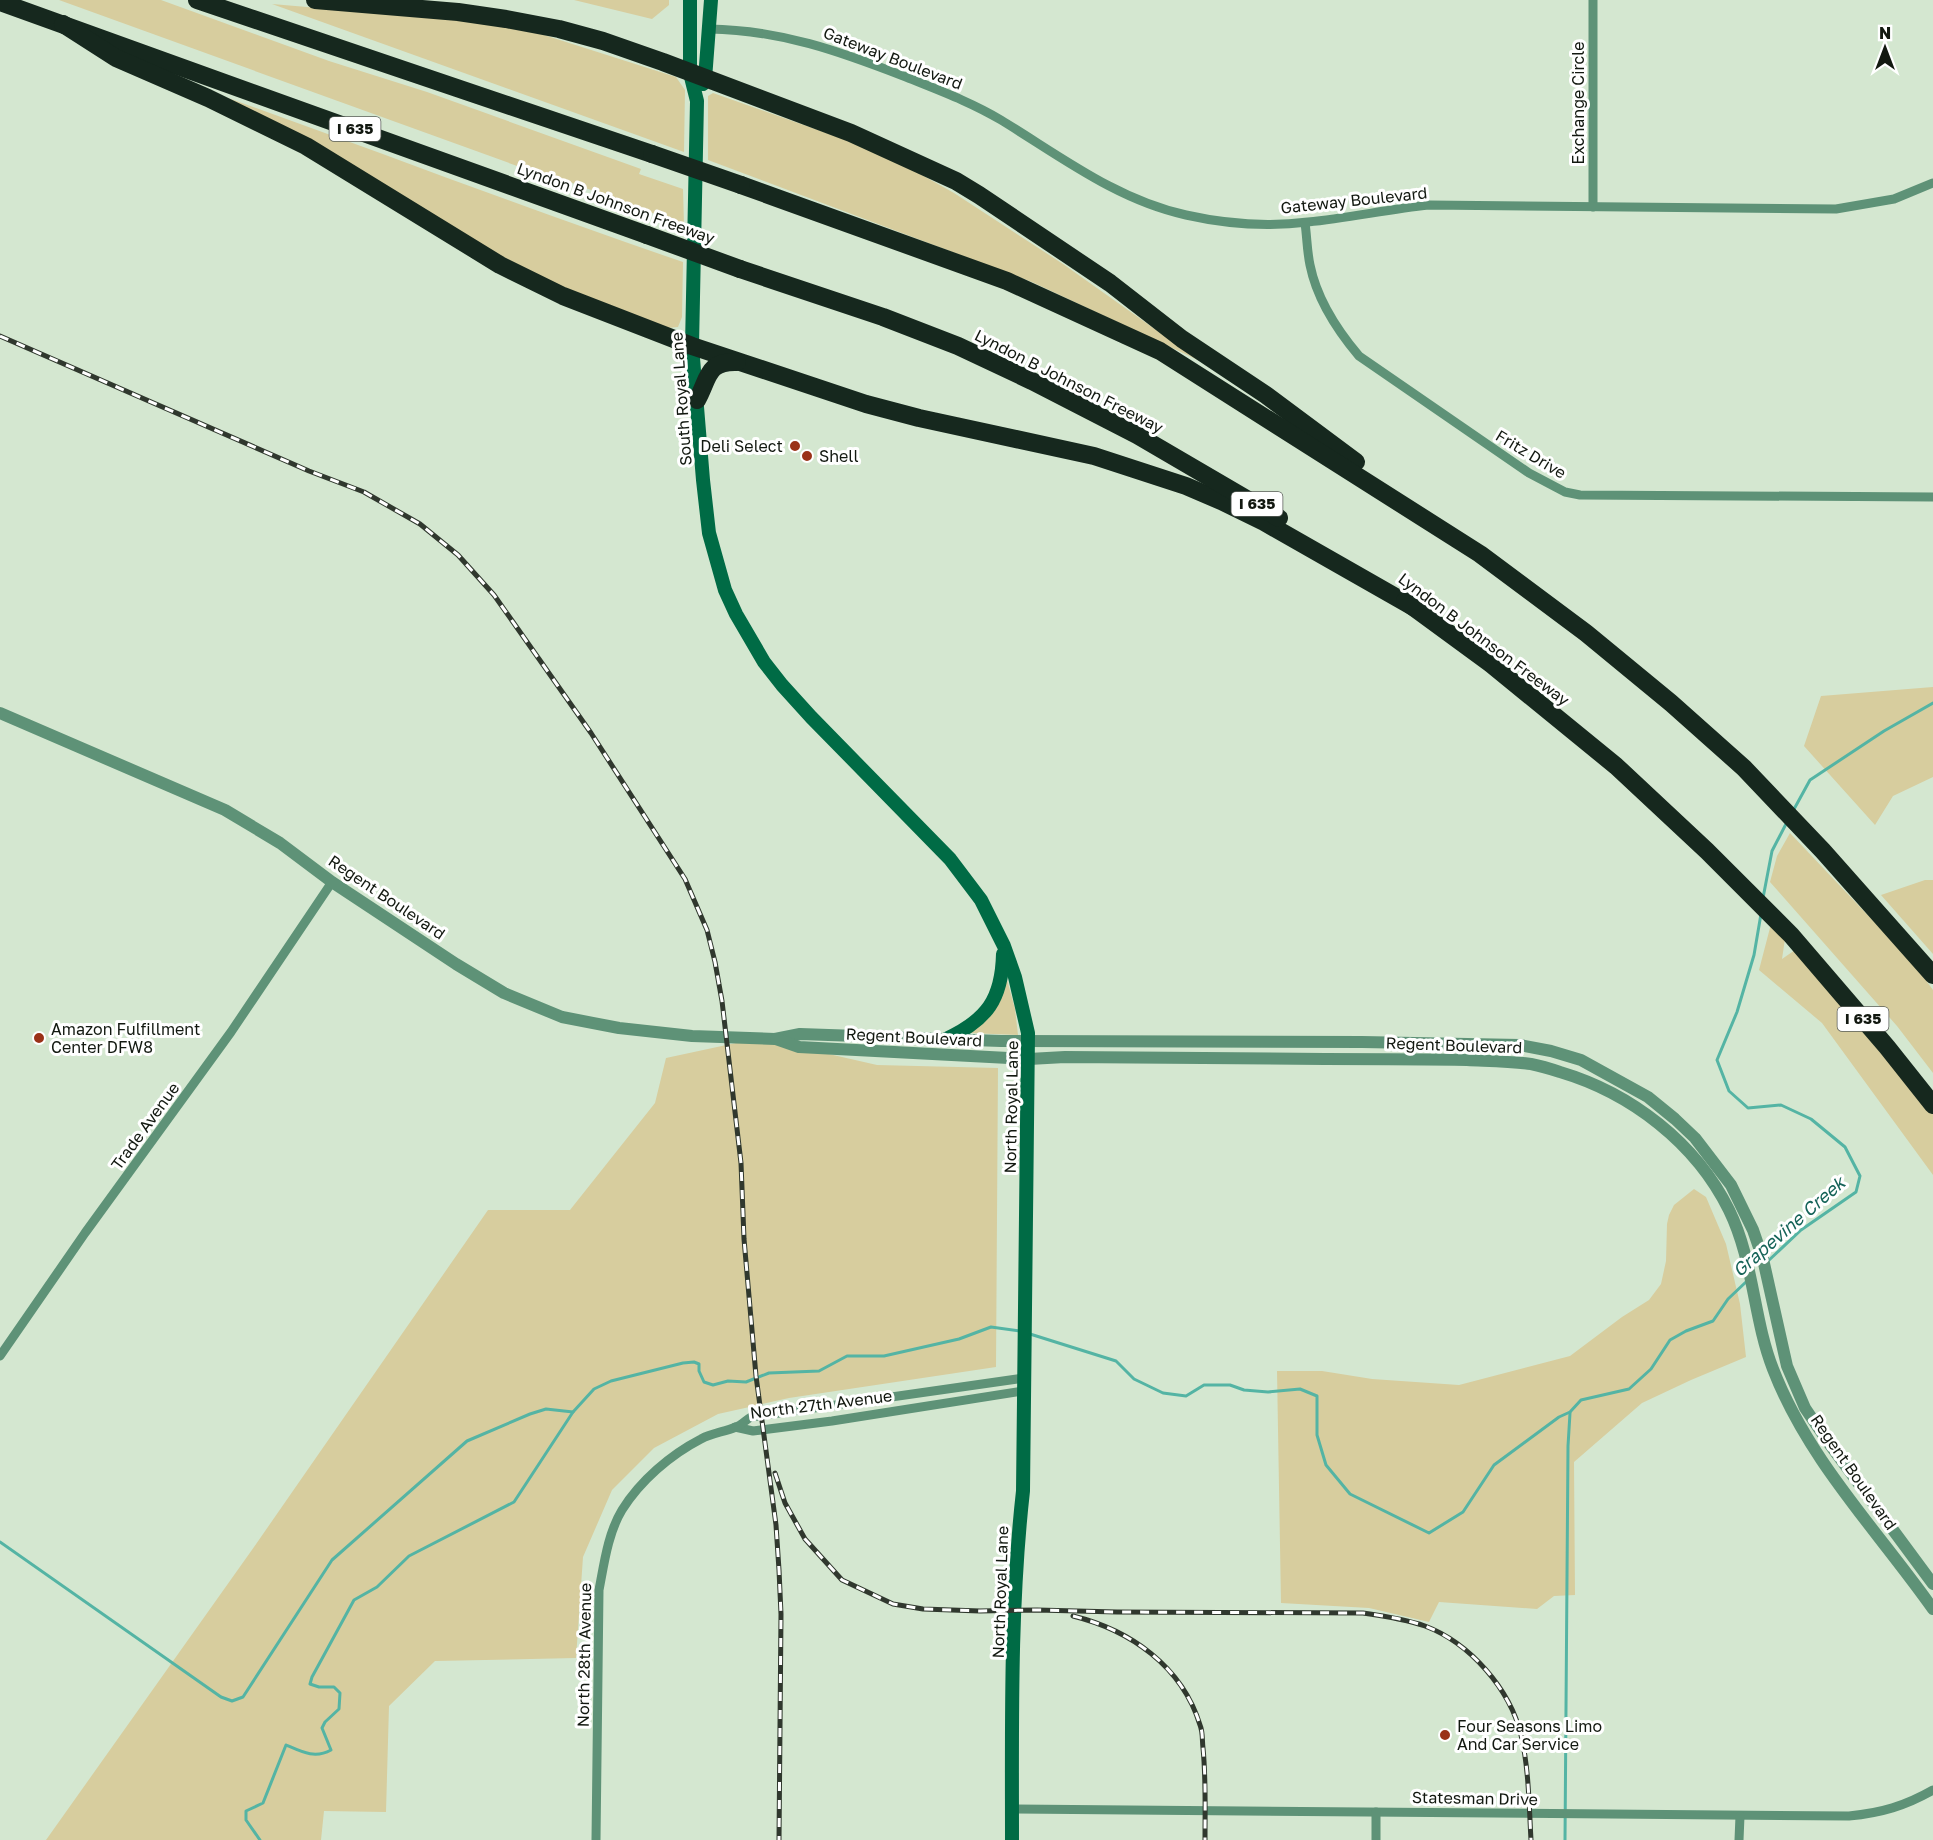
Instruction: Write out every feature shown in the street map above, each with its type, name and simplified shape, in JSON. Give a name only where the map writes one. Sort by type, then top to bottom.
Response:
[{"type":"highway","points":[[196,0],[652,154],[1007,281],[1160,351],[1480,554]]},
{"type":"highway","points":[[315,0],[458,12],[559,29],[603,41],[851,133],[972,190],[1110,283],[1182,339],[1266,395],[1594,640],[1671,703],[1744,768],[1823,850],[1933,975]]},
{"type":"highway","name":"Lyndon B Johnson Freeway","points":[[7,4],[740,269],[883,317],[958,346],[1137,435],[1257,504],[1414,608],[1491,664],[1616,766],[1707,851],[1791,935],[1887,1047],[1933,1105]]},
{"type":"highway","points":[[63,24],[116,58],[208,98],[306,146],[472,248],[563,296],[692,346],[866,404],[919,418],[1094,456],[1186,486],[1264,522],[1414,608]]},
{"type":"highway","points":[[697,400],[708,373],[717,365],[742,363]]},
{"type":"main road","name":"South Royal Lane","points":[[690,0],[698,76],[692,346],[703,480]]},
{"type":"main road","name":"South Royal Lane","points":[[698,76],[709,29],[711,0]]},
{"type":"main road","name":"North Royal Lane","points":[[703,480],[710,533],[725,590],[764,662],[811,717],[956,865],[981,900],[1004,946],[1018,990],[1029,1040],[1029,1059],[1023,1491],[1013,1610],[1012,1840]]},
{"type":"main road","points":[[946,1039],[973,1024],[992,1005],[1002,977],[1004,946]]},
{"type":"street","name":"Exchange Circle","points":[[1593,0],[1593,207]]},
{"type":"street","name":"Gateway Boulevard","points":[[709,29],[739,29],[772,34],[846,54],[972,105],[1088,174],[1140,201],[1184,215],[1226,222],[1305,223],[1429,206],[1836,208],[1894,199],[1933,183]]},
{"type":"street","name":"Fritz Drive","points":[[1305,223],[1310,265],[1315,284],[1325,308],[1359,356],[1528,473],[1565,492],[1580,495],[1933,497]]},
{"type":"street","name":"Regent Boulevard","points":[[0,713],[225,810],[280,843],[332,882],[456,964],[504,993],[562,1017],[619,1028],[692,1036],[775,1039],[800,1034],[946,1039],[1520,1045],[1581,1060],[1641,1093],[1675,1119],[1695,1138],[1731,1185],[1766,1351],[1792,1412],[1814,1450],[1933,1609]]},
{"type":"street","name":"Trade Avenue","points":[[0,1356],[85,1233],[230,1034],[332,882]]},
{"type":"street","name":"Regent Boulevard","points":[[775,1039],[799,1047],[1029,1059],[1065,1057],[1436,1059],[1534,1064],[1575,1076],[1598,1086],[1631,1103],[1678,1140],[1753,1230],[1763,1259],[1787,1366],[1805,1408],[1930,1580]]},
{"type":"street","points":[[1704,1172],[1715,1164]]},
{"type":"street","name":"North 27th Avenue","points":[[735,1427],[751,1417],[829,1405],[1024,1384]]},
{"type":"street","name":"North 27th Avenue","points":[[735,1427],[753,1431],[832,1421],[1024,1384]]},
{"type":"street","points":[[829,1405],[832,1421]]},
{"type":"street","name":"North 28th Avenue","points":[[596,1840],[599,1590],[615,1527],[622,1510],[642,1484],[663,1464],[698,1440],[735,1427]]},
{"type":"street","points":[[1915,1584],[1930,1580]]},
{"type":"street","name":"Statesman Drive","points":[[1012,1809],[1849,1816],[1873,1814],[1911,1802],[1933,1790]]},
{"type":"street","points":[[1376,1812],[1376,1840]]},
{"type":"street","points":[[1739,1840],[1740,1816]]},
{"type":"shaded area","points":[[59,0],[161,0],[641,169],[639,174],[683,189],[684,225],[567,181],[567,184]]},
{"type":"shaded area","points":[[574,0],[669,0],[669,5],[652,19]]},
{"type":"shaded area","points":[[272,4],[470,21],[541,34],[676,77],[685,90],[684,152]]},
{"type":"shaded area","points":[[713,93],[838,137],[897,161],[954,193],[1063,264],[1200,361],[1032,282],[708,160],[708,96]]},
{"type":"shaded area","points":[[228,98],[683,262],[682,317],[678,327],[667,328],[518,270]]},
{"type":"shaded area","points":[[1933,687],[1933,777],[1893,796],[1875,825],[1804,746],[1821,696]]},
{"type":"shaded area","points":[[1790,833],[1914,964],[1933,990],[1933,1073],[1897,1026],[1770,882],[1777,856]]},
{"type":"shaded area","points":[[1925,880],[1933,880],[1933,954],[1881,895]]},
{"type":"shaded area","points":[[1771,924],[1785,939],[1782,959],[1795,950],[1933,1114],[1933,1175],[1822,1023],[1759,970]]},
{"type":"shaded area","points":[[1006,976],[1015,1009],[1018,1035],[970,1033],[970,1032]]},
{"type":"shaded area","points":[[759,1038],[877,1065],[998,1068],[996,1367],[789,1398],[718,1414],[654,1448],[612,1490],[583,1557],[576,1658],[435,1661],[389,1706],[386,1812],[324,1811],[321,1840],[46,1840],[254,1547],[488,1210],[570,1210],[655,1103],[666,1058]]},
{"type":"shaded area","points":[[1694,1189],[1706,1197],[1726,1244],[1740,1304],[1746,1357],[1642,1403],[1574,1462],[1575,1595],[1554,1596],[1537,1609],[1439,1602],[1429,1622],[1369,1608],[1281,1603],[1277,1371],[1322,1371],[1372,1379],[1459,1385],[1570,1356],[1649,1300],[1661,1284],[1666,1261],[1669,1215],[1674,1205]]},
{"type":"waterway","name":"Grapevine Creek","points":[[1793,811],[1810,780],[1884,731],[1933,703]]},
{"type":"waterway","name":"Grapevine Creek","points":[[1763,898],[1772,851],[1787,822]]},
{"type":"waterway","name":"Grapevine Creek","points":[[1761,914],[1754,955],[1737,1012],[1717,1060],[1729,1091],[1748,1108],[1781,1105],[1811,1119],[1845,1147],[1860,1176],[1856,1192],[1801,1230],[1767,1262]]},
{"type":"waterway","name":"Grapevine Creek","points":[[1030,1334],[1116,1361],[1134,1379],[1163,1393],[1186,1396],[1204,1385],[1230,1385],[1244,1390],[1268,1392],[1300,1389],[1317,1396],[1317,1435],[1326,1465],[1350,1494],[1429,1533],[1463,1512],[1494,1465],[1559,1417],[1570,1412],[1581,1400],[1629,1389],[1651,1369],[1670,1340],[1713,1321],[1728,1299],[1747,1281]]},
{"type":"waterway","name":"Grapevine Creek","points":[[260,1840],[246,1820],[246,1811],[263,1803],[286,1745],[314,1754],[331,1750],[322,1728],[339,1709],[340,1693],[334,1687],[319,1687],[310,1684],[354,1600],[377,1587],[409,1556],[514,1502],[573,1412],[594,1389],[611,1381],[683,1363],[699,1364],[699,1371],[704,1382],[713,1385],[728,1381],[746,1382],[769,1373],[819,1371],[847,1356],[884,1356],[959,1339],[991,1327],[1020,1331]]},
{"type":"waterway","points":[[0,1542],[221,1697],[232,1701],[243,1697],[332,1560],[467,1441],[546,1409],[573,1412]]},
{"type":"waterway","points":[[1565,1840],[1570,1413]]},
{"type":"railway","points":[[0,336],[309,471],[364,492],[420,524],[458,555],[494,595],[591,733],[685,879],[707,930],[715,962],[722,1001],[741,1163],[744,1239],[756,1376],[776,1525],[779,1570],[781,1614],[779,1840]]},
{"type":"railway","points":[[775,1473],[785,1503],[805,1539],[842,1580],[893,1604],[923,1609],[980,1611],[1363,1613],[1410,1621],[1442,1634],[1472,1656],[1486,1670],[1498,1685],[1516,1718],[1526,1761],[1531,1840]]},
{"type":"railway","points":[[1073,1616],[1094,1622],[1133,1641],[1167,1668],[1181,1685],[1192,1704],[1202,1730],[1205,1840]]},
{"type":"place","name":"Deli Select","points":[[795,446]]},
{"type":"place","name":"Shell","points":[[807,456]]},
{"type":"place","name":"Amazon Fulfillment Center DFW8","points":[[39,1038]]},
{"type":"place","name":"Four Seasons Limo And Car Service","points":[[1445,1735]]}]
